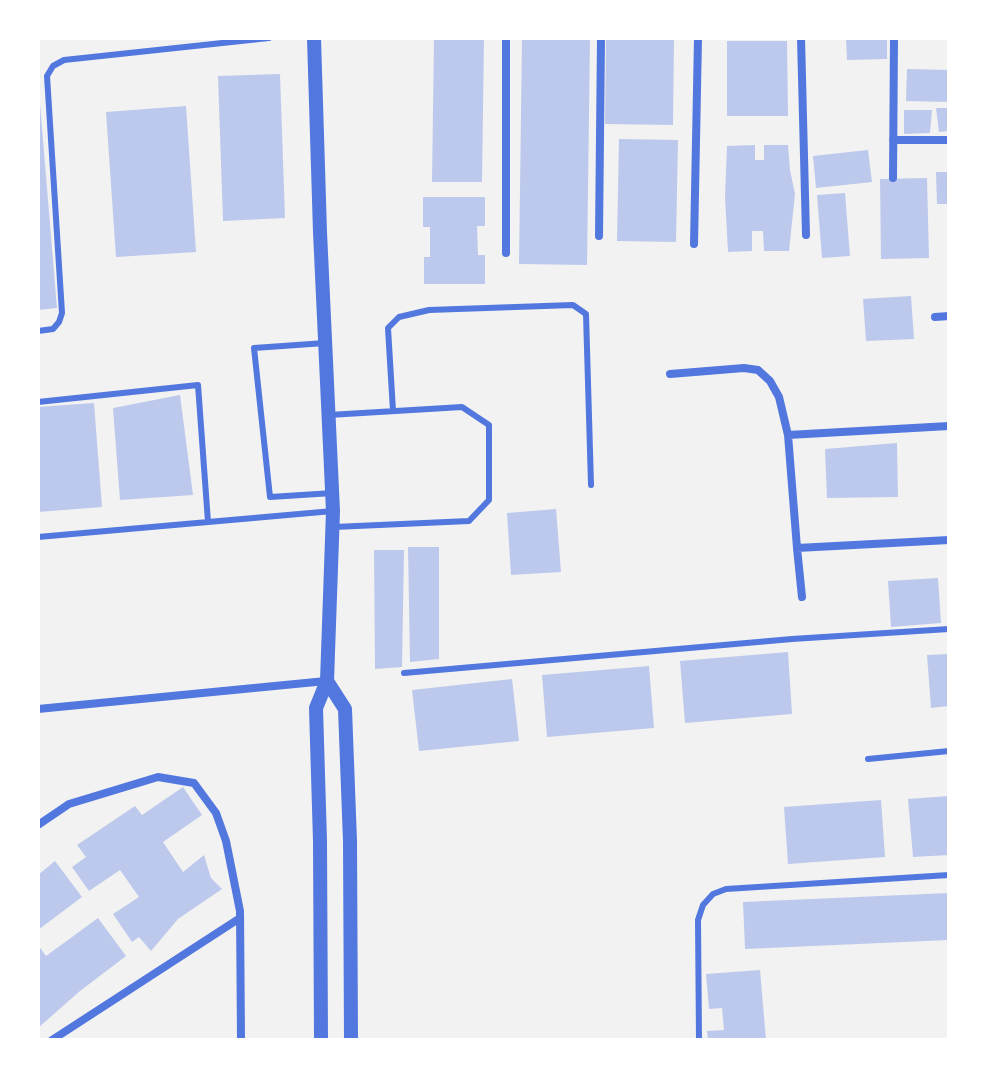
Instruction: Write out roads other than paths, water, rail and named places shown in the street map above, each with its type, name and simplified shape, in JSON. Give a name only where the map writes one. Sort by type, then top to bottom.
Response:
[{"type":"street","points":[[314,38],[333,493],[327,681],[316,708],[321,1040]]},
{"type":"street","points":[[506,38],[506,253]]},
{"type":"street","points":[[599,236],[601,38]]},
{"type":"street","points":[[694,244],[698,38]]},
{"type":"street","points":[[801,38],[806,235]]},
{"type":"street","points":[[893,178],[894,38]]},
{"type":"street","points":[[893,140],[949,140]]},
{"type":"street","points":[[935,317],[949,316]]},
{"type":"street","points":[[670,374],[744,368],[758,370],[770,381],[779,397],[788,435],[802,597]]},
{"type":"street","points":[[788,435],[949,426]]},
{"type":"street","points":[[797,548],[949,540]]},
{"type":"street","points":[[38,709],[327,681]]},
{"type":"street","points":[[327,681],[345,709],[350,841],[351,1040]]},
{"type":"street","points":[[38,825],[69,804],[158,777],[194,783],[216,813],[226,841],[240,911],[241,1040]]},
{"type":"street","points":[[320,841],[350,841]]},
{"type":"street","points":[[52,1040],[240,918]]},
{"type":"lane","points":[[38,331],[53,329],[62,313],[47,76],[53,66],[64,60],[269,38]]},
{"type":"lane","points":[[393,411],[388,328],[399,317],[429,310],[573,305],[586,314],[591,485]]},
{"type":"lane","points":[[325,343],[254,348],[270,497],[333,493]]},
{"type":"lane","points":[[38,402],[198,385],[208,522]]},
{"type":"lane","points":[[329,415],[462,407],[489,425],[489,500],[469,521],[333,527]]},
{"type":"lane","points":[[38,537],[333,511]]},
{"type":"lane","points":[[404,673],[792,639],[949,629]]},
{"type":"lane","points":[[868,759],[949,751]]},
{"type":"lane","points":[[699,1040],[698,920],[703,905],[713,894],[726,889],[949,875]]}]
